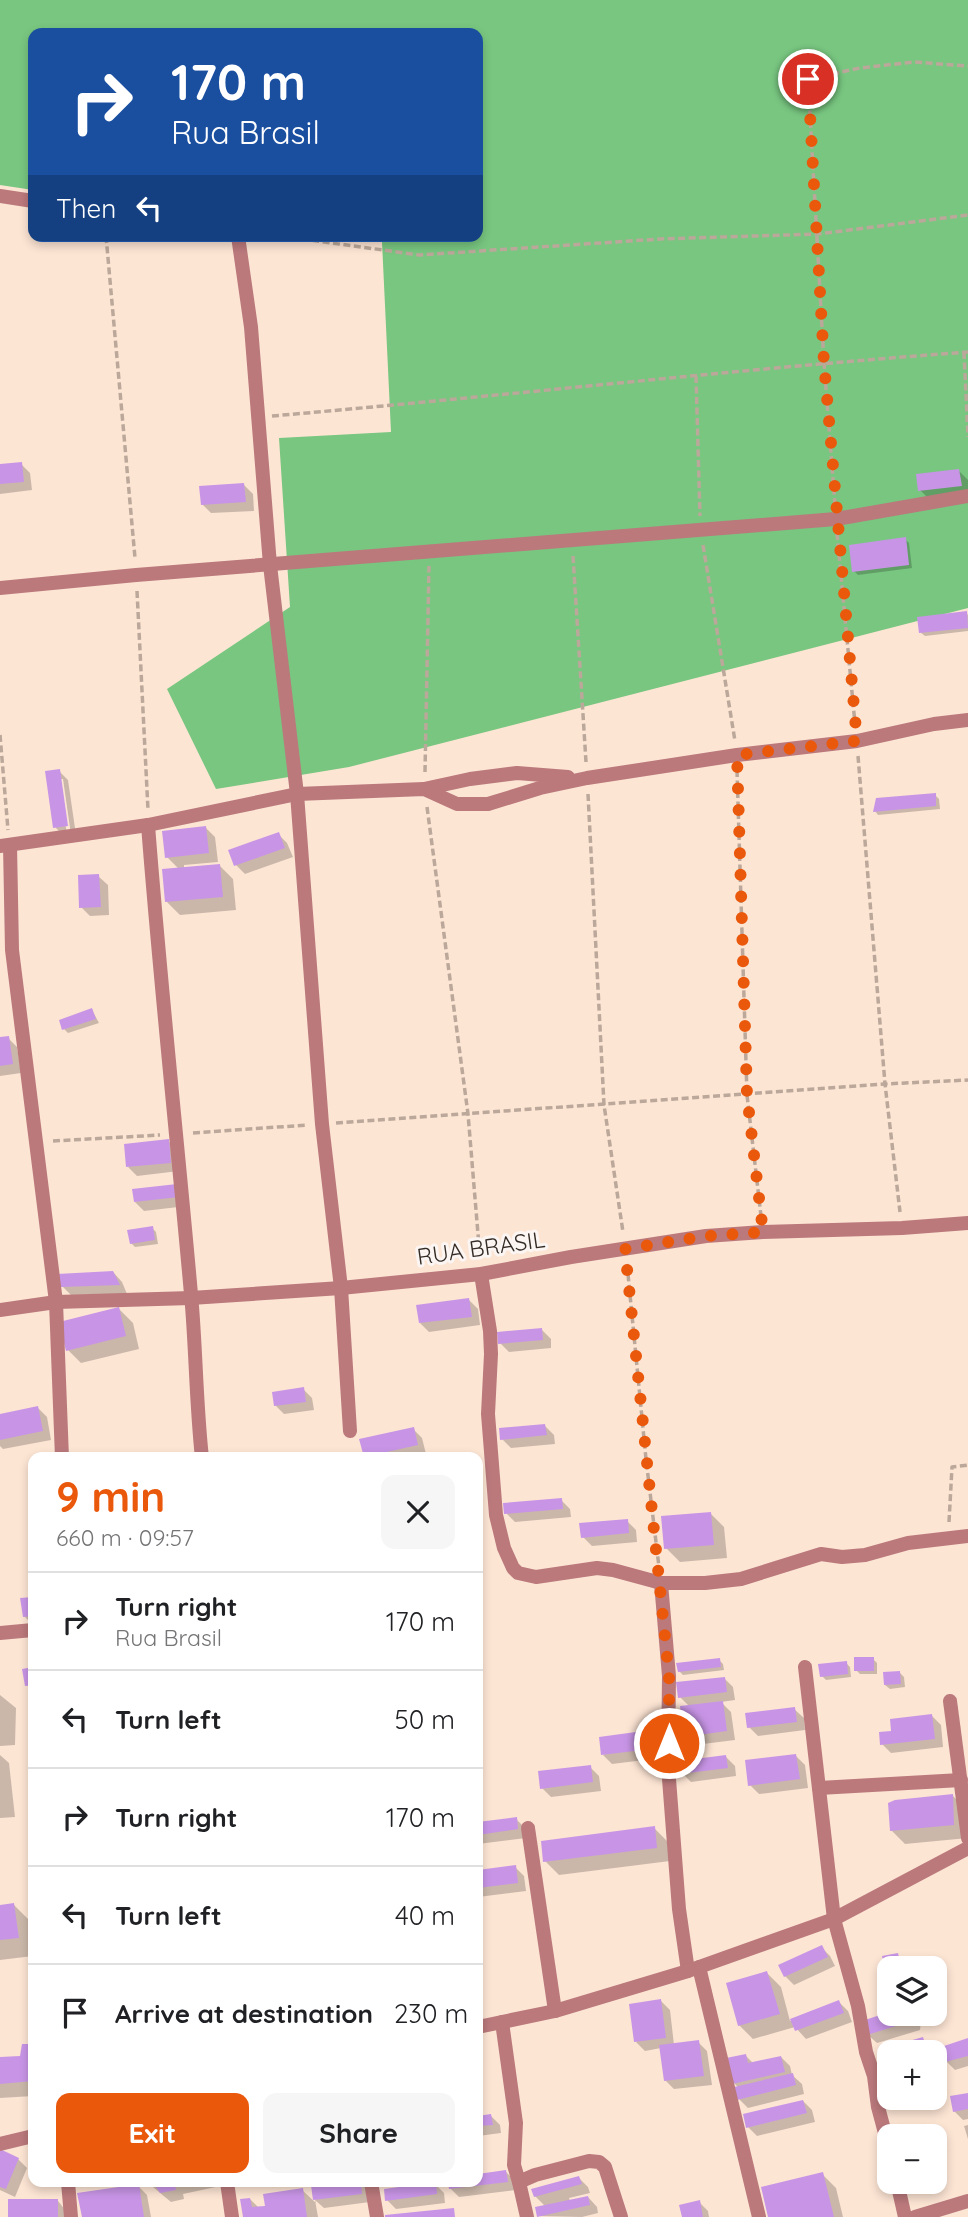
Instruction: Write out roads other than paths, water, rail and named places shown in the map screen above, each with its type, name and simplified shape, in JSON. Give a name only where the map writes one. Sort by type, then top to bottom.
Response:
[{"type":"street","points":[[0,196],[28,200]]},
{"type":"street","points":[[239,242],[247,289],[260,417],[270,565],[297,794],[322,1124],[341,1288],[350,1432]]},
{"type":"street","points":[[0,588],[836,519],[968,496]]},
{"type":"street","points":[[424,789],[457,804],[488,804],[540,788],[587,778],[737,755],[857,741],[934,724],[968,720]]},
{"type":"street","points":[[62,1452],[56,1301],[12,950],[5,845],[148,824],[297,794],[424,789],[517,773],[587,778]]},
{"type":"street","points":[[148,824],[191,1298],[200,1452]]},
{"type":"street","name":"RUA BRASIL","points":[[0,1310],[56,1301],[191,1298],[341,1288],[481,1274],[706,1236],[968,1223]]},
{"type":"street","points":[[481,1274],[490,1342],[488,1414],[496,1515],[504,1548],[518,1573],[536,1577],[597,1568],[661,1583],[705,1583],[741,1579],[821,1554],[842,1557],[865,1555],[908,1543],[948,1536],[968,1536]]},
{"type":"street","points":[[661,1583],[669,1676],[669,1779],[679,1909],[759,2217]]},
{"type":"street","points":[[0,1633],[28,1630]]},
{"type":"street","points":[[805,1668],[834,1919],[858,2006],[883,2124]]},
{"type":"street","points":[[950,1701],[968,1838]]},
{"type":"street","points":[[819,1788],[961,1780]]},
{"type":"street","points":[[528,1828],[555,2011]]},
{"type":"street","points":[[483,2027],[555,2011],[694,1969],[834,1919],[968,1848]]},
{"type":"street","points":[[502,2022],[516,2123],[514,2165],[527,2217]]},
{"type":"street","points":[[0,2144],[28,2137]]},
{"type":"street","points":[[519,2182],[535,2175],[589,2161],[599,2162],[605,2166],[621,2217]]},
{"type":"street","points":[[68,2187],[71,2217]]},
{"type":"street","points":[[228,2187],[232,2217]]},
{"type":"street","points":[[372,2187],[377,2217]]},
{"type":"street","points":[[900,2194],[905,2217]]},
{"type":"street","points":[[915,2217],[968,2201]]}]
